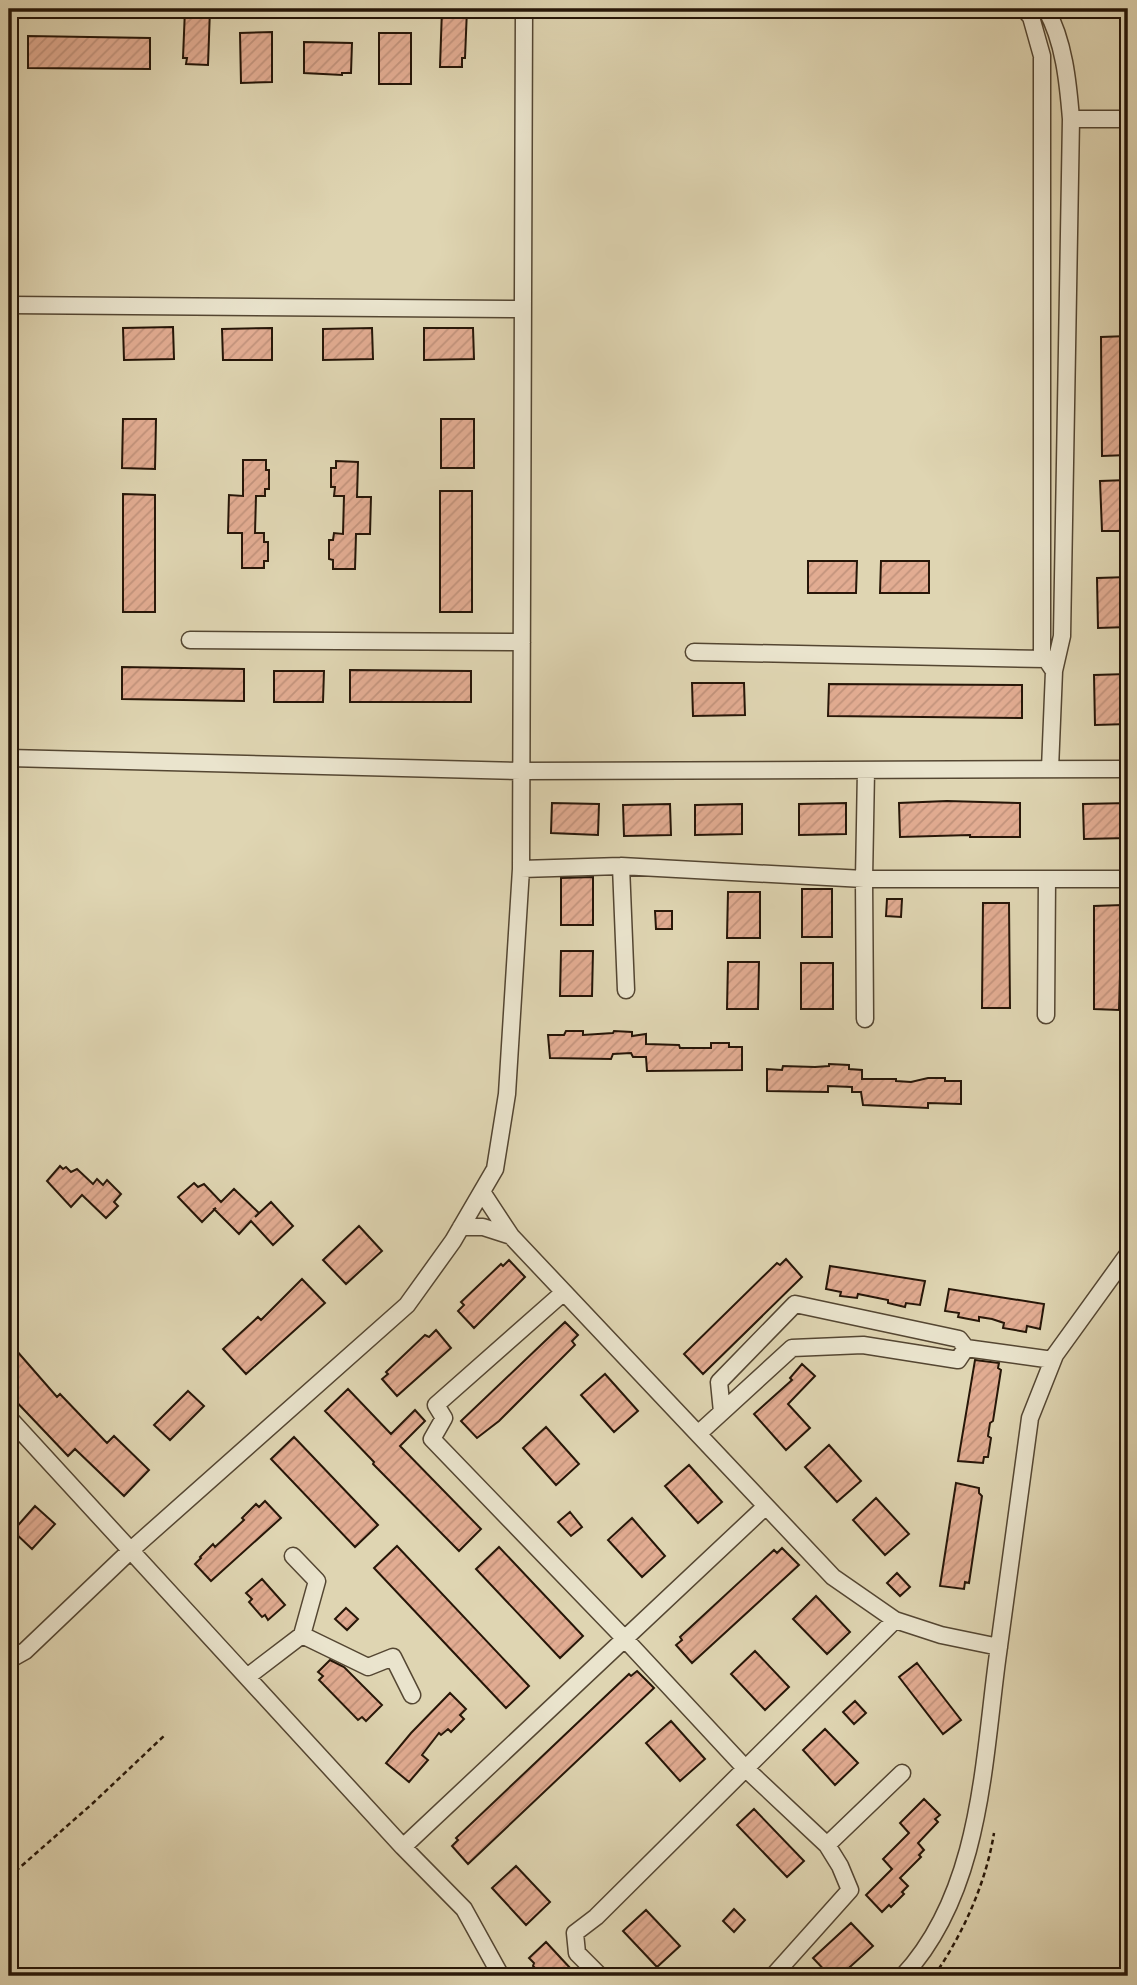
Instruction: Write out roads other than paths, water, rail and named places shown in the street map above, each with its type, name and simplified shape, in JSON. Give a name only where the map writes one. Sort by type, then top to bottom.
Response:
[{"type":"street","points":[[9,1660],[25,1651],[131,1550],[407,1305],[461,1227],[495,1169],[507,1094],[521,869],[524,9]]},
{"type":"street","points":[[1024,9],[1031,17],[1042,56],[1042,653],[1050,665]]},
{"type":"street","points":[[1046,9],[1056,27],[1071,119],[1062,636],[1050,665],[1050,769]]},
{"type":"street","points":[[1071,119],[1128,119]]},
{"type":"street","points":[[9,305],[523,309]]},
{"type":"street","points":[[190,640],[522,642]]},
{"type":"street","points":[[694,652],[1050,665]]},
{"type":"street","points":[[9,758],[522,771],[1128,769]]},
{"type":"street","points":[[866,770],[866,1018]]},
{"type":"street","points":[[521,869],[621,866],[864,879],[1128,879]]},
{"type":"street","points":[[621,866],[626,990]]},
{"type":"street","points":[[1046,1015],[1047,879]]},
{"type":"street","points":[[482,1192],[511,1237],[833,1577],[895,1620],[941,1635],[999,1647]]},
{"type":"street","points":[[461,1227],[483,1227],[511,1237]]},
{"type":"street","points":[[903,1976],[916,1962],[939,1927],[974,1830],[1030,1418],[1053,1360],[1128,1254]]},
{"type":"street","points":[[564,1292],[436,1405],[444,1418],[432,1439],[746,1768],[827,1845],[850,1890],[773,1976]]},
{"type":"street","points":[[722,1412],[719,1382],[794,1304],[959,1339],[966,1348],[1053,1360]]},
{"type":"street","points":[[698,1434],[792,1348],[863,1345],[958,1360],[966,1348]]},
{"type":"street","points":[[9,1418],[403,1847],[464,1909],[500,1976]]},
{"type":"street","points":[[403,1847],[766,1506]]},
{"type":"street","points":[[247,1677],[302,1635],[317,1581],[293,1556]]},
{"type":"street","points":[[600,1976],[577,1953],[575,1933],[596,1917],[895,1620]]},
{"type":"street","points":[[302,1635],[368,1667],[393,1657],[412,1695]]},
{"type":"street","points":[[827,1845],[902,1773]]}]
